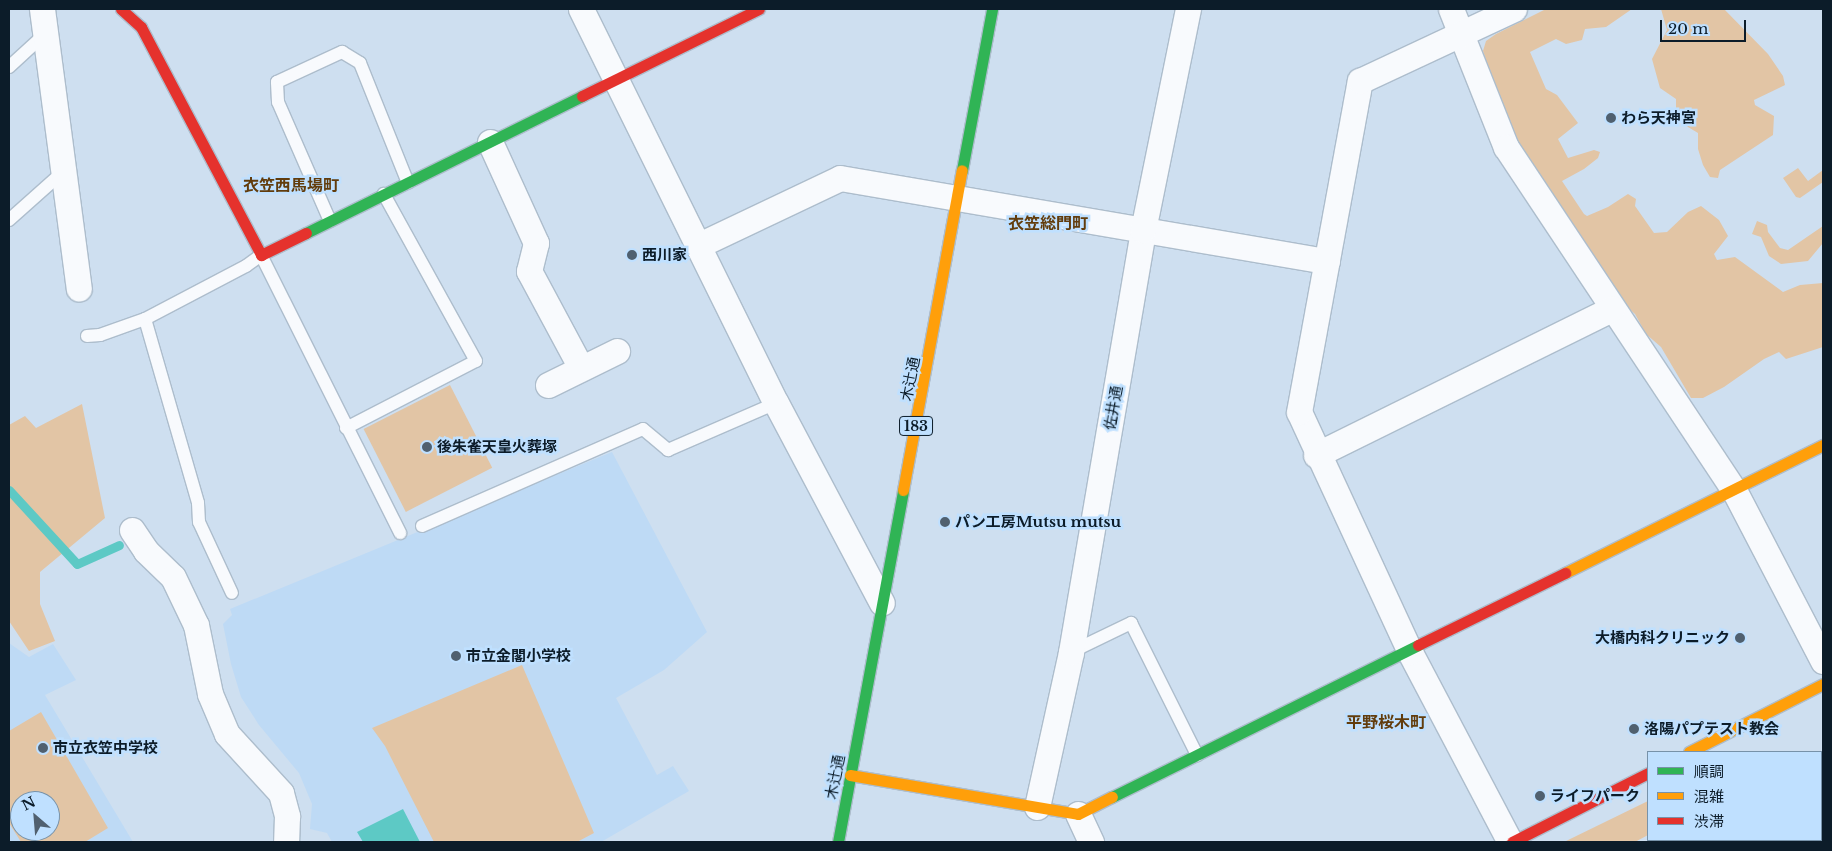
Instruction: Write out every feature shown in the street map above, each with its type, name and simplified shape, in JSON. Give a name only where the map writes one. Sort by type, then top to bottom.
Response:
[{"type":"street","points":[[42,9],[79,290]]},
{"type":"street","points":[[122,9],[141,27],[261,255],[759,9]]},
{"type":"street","points":[[581,9],[776,403],[882,604]]},
{"type":"street","name":"木辻通","points":[[838,842],[959,197],[992,9]]},
{"type":"street","name":"佐井通","points":[[1037,807],[1071,652],[1143,230],[1188,9]]},
{"type":"street","points":[[1451,9],[1506,147],[1734,490],[1823,660]]},
{"type":"street","points":[[1514,9],[1360,81],[1299,412],[1316,455],[1410,652],[1511,842],[1647,774]]},
{"type":"street","points":[[490,142],[536,243],[529,271],[581,368]]},
{"type":"street","points":[[697,246],[840,178],[1327,261]]},
{"type":"street","points":[[1316,455],[1612,308]]},
{"type":"street","points":[[548,385],[617,351]]},
{"type":"street","points":[[850,775],[1078,814],[1410,652],[1823,446]]},
{"type":"street","points":[[132,530],[146,551],[174,577],[196,625],[210,694],[227,734],[281,793],[288,816],[286,842]]},
{"type":"street","points":[[1691,751],[1823,684]]},
{"type":"street","points":[[1078,814],[1091,842]]},
{"type":"lane","points":[[9,67],[45,34]]},
{"type":"lane","points":[[330,221],[278,102],[277,82],[342,52],[360,63],[408,183]]},
{"type":"lane","points":[[9,220],[64,171]]},
{"type":"lane","points":[[346,428],[476,361],[384,194]]},
{"type":"lane","points":[[87,336],[100,335],[145,319],[246,266],[261,255],[400,533]]},
{"type":"lane","points":[[145,319],[198,503],[199,522],[232,593]]},
{"type":"lane","points":[[422,526],[643,428],[668,450],[776,403]]},
{"type":"lane","points":[[1071,652],[1131,623],[1197,755]]},
{"type":"shaded area","points":[[1546,9],[1632,9],[1606,27],[1585,29],[1582,40],[1566,44],[1556,39],[1530,52],[1546,89],[1557,95],[1578,123],[1558,139],[1568,158],[1594,150],[1600,152],[1598,158],[1584,169],[1562,181],[1584,214],[1587,216],[1608,207],[1628,194],[1636,199],[1635,206],[1654,233],[1667,232],[1688,212],[1701,206],[1719,220],[1728,236],[1714,254],[1717,260],[1735,257],[1783,292],[1800,285],[1823,283],[1823,347],[1786,359],[1779,352],[1764,359],[1724,387],[1703,398],[1691,398],[1661,347],[1646,334],[1635,314],[1616,297],[1603,269],[1559,208],[1549,187],[1537,173],[1508,125],[1483,51],[1486,41]]},
{"type":"shaded area","points":[[1661,9],[1724,9],[1768,54],[1783,76],[1785,85],[1754,100],[1755,105],[1774,116],[1773,135],[1720,170],[1718,178],[1710,177],[1703,165],[1698,149],[1698,133],[1683,124],[1676,114],[1676,99],[1660,88],[1652,59],[1667,30]]},
{"type":"shaded area","points":[[1798,168],[1808,181],[1823,170],[1823,182],[1800,198],[1796,197],[1783,178]]},
{"type":"shaded area","points":[[1757,221],[1767,225],[1768,232],[1780,248],[1788,250],[1823,226],[1823,243],[1808,261],[1781,264],[1769,256],[1761,237],[1752,234]]},
{"type":"shaded area","points":[[450,385],[492,468],[406,512],[364,429]]},
{"type":"shaded area","points":[[82,404],[105,518],[40,572],[40,604],[55,641],[29,651],[9,621],[9,425],[25,416],[36,428]]},
{"type":"shaded area","name":"市立金閣小学校","points":[[612,452],[707,632],[664,670],[616,698],[657,775],[673,766],[689,791],[601,842],[332,842],[327,833],[310,829],[312,804],[299,773],[259,725],[241,697],[231,664],[223,624],[232,615],[230,609]]},
{"type":"shaded area","name":"市立衣笠中学校","points":[[9,643],[29,657],[53,644],[76,680],[45,695],[133,842],[9,842]]},
{"type":"shaded area","points":[[522,665],[594,833],[577,842],[434,842],[385,746],[372,728]]},
{"type":"shaded area","points":[[41,712],[108,828],[85,842],[21,842],[60,841],[60,791],[10,791],[10,825],[9,731]]},
{"type":"shaded area","points":[[1647,801],[1647,836],[1635,842],[1564,842]]},
{"type":"shaded area","points":[[403,809],[420,842],[363,842],[357,832]]},
{"type":"waterway","points":[[9,490],[77,564],[119,545]]},
{"type":"traffic: fast","points":[[962,170],[992,9]]},
{"type":"traffic: fast","points":[[306,233],[582,96]]},
{"type":"traffic: fast","points":[[838,842],[903,490]]},
{"type":"traffic: fast","points":[[1112,797],[1418,645]]},
{"type":"traffic: slow","points":[[903,490],[962,170]]},
{"type":"traffic: slow","points":[[1565,573],[1823,445]]},
{"type":"traffic: slow","points":[[1691,751],[1823,684]]},
{"type":"traffic: slow","points":[[850,775],[1078,814],[1112,797]]},
{"type":"traffic: jam","points":[[121,9],[141,27],[261,255],[306,233]]},
{"type":"traffic: jam","points":[[582,96],[759,9]]},
{"type":"traffic: jam","points":[[1418,645],[1565,573]]},
{"type":"traffic: jam","points":[[1512,842],[1647,774]]},
{"type":"place","name":"わら天神宮","points":[[1611,118]]},
{"type":"place","name":"西川家","points":[[632,255]]},
{"type":"place","name":"後朱雀天皇火葬塚","points":[[427,447]]},
{"type":"place","name":"パン工房Mutsu mutsu","points":[[945,522]]},
{"type":"place","name":"大橋内科クリニック","points":[[1740,638]]},
{"type":"place","name":"市立金閣小学校","points":[[456,656]]},
{"type":"place","name":"洛陽パプテスト教会","points":[[1634,729]]},
{"type":"place","name":"市立衣笠中学校","points":[[43,748]]},
{"type":"place","name":"ライフパーク","points":[[1540,796]]},
{"type":"district","name":"衣笠西馬場町","points":[[291,185]]},
{"type":"district","name":"衣笠総門町","points":[[1048,223]]},
{"type":"district","name":"平野桜木町","points":[[1386,722]]}]
